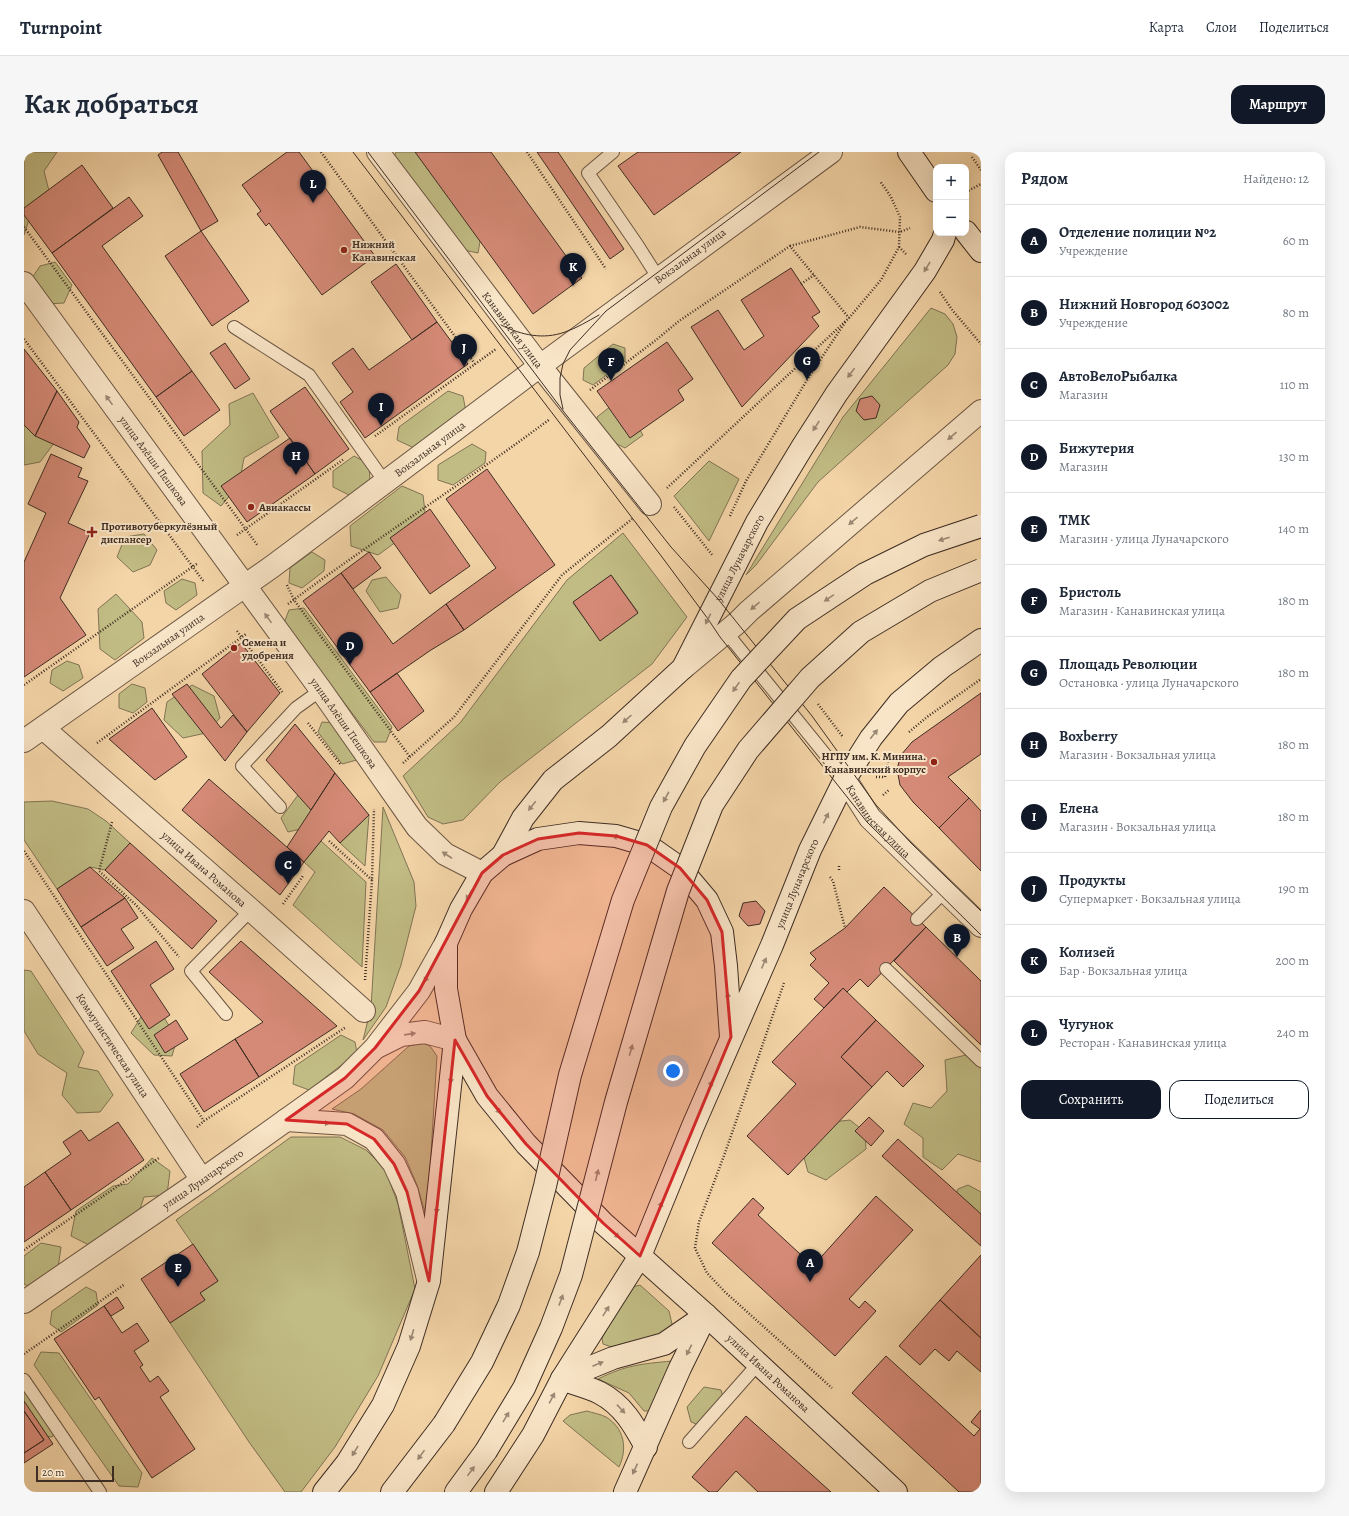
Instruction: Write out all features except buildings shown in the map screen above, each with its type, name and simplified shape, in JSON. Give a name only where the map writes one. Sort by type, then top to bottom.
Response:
[{"type":"street","name":"Канавинская улица","points":[[378,152],[540,366],[650,504]]},
{"type":"street","name":"Вокзальная улица","points":[[24,741],[245,586],[540,366],[831,152]]},
{"type":"street","points":[[910,152],[933,186]]},
{"type":"street","name":"улица Луначарского","points":[[24,1302],[202,1180],[345,1078],[375,1048],[419,992],[446,943],[461,909],[482,873],[503,855],[523,818],[553,780],[609,736],[683,668],[758,522],[803,446],[837,393],[925,271],[944,236]]},
{"type":"street","points":[[969,236],[981,251]]},
{"type":"street","name":"улица Алёши Пешкова","points":[[24,283],[321,690],[417,827],[445,854],[482,873]]},
{"type":"street","points":[[683,668],[981,410]]},
{"type":"street","points":[[392,1492],[444,1424],[482,1362],[509,1306],[528,1252],[545,1186],[570,1075],[623,900],[661,807],[695,746],[741,679],[797,619],[865,574],[924,545],[981,526]]},
{"type":"street","points":[[456,1492],[486,1451],[524,1388],[551,1328],[571,1275],[616,1102],[676,899],[712,805],[748,750],[810,678],[861,632],[930,591],[981,570]]},
{"type":"street","name":"улица Луначарского","points":[[496,1492],[532,1435],[562,1379],[640,1256],[731,1037],[772,944],[810,850],[845,779],[871,738],[899,703],[942,667],[981,640]]},
{"type":"street","name":"улица Ивана Романова","points":[[43,728],[364,1011]]},
{"type":"street","name":"Канавинская улица","points":[[845,779],[870,818],[981,926]]},
{"type":"street","points":[[503,855],[538,839],[579,833],[616,836],[647,845],[680,868],[707,900],[722,932],[731,1037]]},
{"type":"street","name":"Коммунистическая улица","points":[[24,911],[202,1180]]},
{"type":"street","points":[[324,1492],[347,1463],[383,1405],[409,1346],[429,1281],[455,1040],[446,989],[446,943]]},
{"type":"street","name":"улица Луначарского","points":[[375,1048],[401,1035],[424,1032],[455,1040]]},
{"type":"street","name":"улица Ивана Романова","points":[[455,1040],[487,1096],[526,1144],[603,1223],[706,1315],[896,1492]]},
{"type":"street","points":[[286,1120],[347,1124],[374,1139],[394,1164],[407,1192],[429,1281]]},
{"type":"street","points":[[562,1379],[613,1358],[664,1344],[706,1315]]},
{"type":"street","points":[[625,1492],[680,1368],[706,1315]]},
{"type":"street","points":[[562,1379],[600,1392],[619,1405],[633,1422],[646,1447]]},
{"type":"lane","points":[[613,152],[588,173],[659,279]]},
{"type":"lane","points":[[234,327],[309,375],[385,482]]},
{"type":"lane","name":"Канавинская улица","points":[[726,632],[845,779]]},
{"type":"lane","points":[[280,807],[242,766],[296,708],[321,690]]},
{"type":"lane","points":[[918,919],[945,891]]},
{"type":"lane","points":[[226,1014],[191,971],[251,910]]},
{"type":"lane","points":[[886,969],[981,1061]]},
{"type":"lane","points":[[689,1442],[758,1364]]},
{"type":"lane","points":[[24,1380],[100,1492]]},
{"type":"path","points":[[321,152],[475,364]]},
{"type":"path","points":[[527,152],[606,269]]},
{"type":"path","points":[[972,157],[981,170]]},
{"type":"path","points":[[728,522],[746,481],[807,380],[849,318],[881,280],[899,247],[900,217],[891,197],[880,181]]},
{"type":"path","points":[[969,190],[981,184]]},
{"type":"path","points":[[24,227],[262,551]]},
{"type":"path","points":[[790,246],[860,228],[900,232],[910,228]]},
{"type":"path","points":[[899,247],[925,271],[954,311],[981,344]]},
{"type":"path","points":[[801,284],[814,275]]},
{"type":"path","points":[[402,764],[454,717],[562,575],[650,504],[849,318]]},
{"type":"path","points":[[24,339],[204,582]]},
{"type":"path","points":[[713,556],[716,549]]},
{"type":"path","points":[[24,685],[199,562]]},
{"type":"path","points":[[284,580],[294,600],[410,757]]},
{"type":"path","points":[[97,743],[246,634]]},
{"type":"path","points":[[905,736],[926,717],[981,679]]},
{"type":"path","points":[[872,777],[885,778],[888,760],[892,754]]},
{"type":"path","points":[[112,819],[99,871],[136,905],[191,971]]},
{"type":"path","points":[[329,841],[372,880]]},
{"type":"path","points":[[24,851],[204,1121]]},
{"type":"path","points":[[839,864],[839,870]]},
{"type":"path","points":[[283,904],[303,876]]},
{"type":"path","points":[[830,877],[833,881],[845,928]]},
{"type":"path","points":[[786,976],[725,1153],[699,1222],[695,1248],[707,1273],[724,1292],[832,1388]]},
{"type":"path","points":[[24,1250],[159,1158]]},
{"type":"path","points":[[24,1354],[125,1284]]},
{"type":"highlighted area","points":[[579,833],[616,836],[647,845],[680,868],[707,900],[722,932],[731,1037],[640,1256],[603,1223],[526,1144],[487,1096],[455,1040],[429,1281],[407,1192],[394,1164],[374,1139],[347,1124],[286,1120],[345,1078],[375,1048],[419,991],[482,873],[503,855],[538,839]]},
{"type":"shaded area","points":[[31,152],[57,152],[44,171],[51,199],[31,213],[24,235],[24,159]]},
{"type":"shaded area","points":[[396,152],[422,152],[481,236],[478,253],[459,249],[392,162]]},
{"type":"shaded area","points":[[55,262],[72,285],[64,303],[46,304],[30,281],[40,266]]},
{"type":"shaded area","points":[[931,308],[945,314],[953,324],[957,337],[955,354],[948,365],[818,482],[756,565],[746,575],[843,417]]},
{"type":"shaded area","points":[[613,344],[625,348],[625,361],[593,385],[583,380],[584,368]]},
{"type":"shaded area","points":[[448,391],[463,396],[466,412],[414,448],[397,440],[399,427]]},
{"type":"shaded area","points":[[253,393],[279,437],[244,458],[239,485],[221,506],[203,493],[202,451],[230,425],[229,404]]},
{"type":"shaded area","points":[[611,406],[631,415],[643,435],[625,448],[599,435],[597,417]]},
{"type":"shaded area","points":[[24,412],[57,439],[40,462],[24,465]]},
{"type":"shaded area","points":[[472,444],[486,452],[485,463],[453,485],[438,480],[438,465]]},
{"type":"shaded area","points":[[354,456],[369,464],[370,483],[351,496],[333,487],[333,471]]},
{"type":"shaded area","points":[[709,461],[739,479],[709,541],[674,496]]},
{"type":"shaded area","points":[[402,486],[423,495],[426,520],[378,555],[351,546],[350,526]]},
{"type":"shaded area","points":[[623,533],[687,617],[652,664],[500,782],[463,820],[443,824],[428,817],[403,776],[460,723],[567,580]],"holes":[[[611,575],[638,612],[600,640],[573,603]]]},
{"type":"shaded area","points":[[144,534],[157,550],[150,565],[133,572],[117,557],[125,537]]},
{"type":"shaded area","points":[[312,552],[325,560],[324,571],[302,588],[289,583],[290,568]]},
{"type":"shaded area","points":[[386,577],[401,595],[398,608],[380,612],[366,591],[372,580]]},
{"type":"shaded area","points":[[182,579],[195,583],[197,595],[176,610],[166,603],[164,591]]},
{"type":"shaded area","points":[[116,594],[142,622],[144,638],[115,660],[100,649],[98,609]]},
{"type":"shaded area","points":[[304,608],[392,727],[386,742],[374,742],[284,623],[289,610]]},
{"type":"shaded area","points":[[67,661],[79,665],[83,678],[63,691],[50,683],[52,670]]},
{"type":"shaded area","points":[[132,684],[145,688],[147,702],[133,713],[119,708],[119,694]]},
{"type":"shaded area","points":[[192,685],[214,696],[220,718],[206,733],[183,738],[164,720],[167,702]]},
{"type":"shaded area","points":[[322,722],[335,723],[357,760],[342,764],[318,732]]},
{"type":"shaded area","points":[[301,791],[322,803],[305,828],[288,832],[281,818]]},
{"type":"shaded area","points":[[52,801],[88,809],[106,821],[130,843],[105,870],[90,867],[57,889],[24,840],[24,802]]},
{"type":"shaded area","points":[[383,807],[414,882],[416,906],[401,965],[386,1007],[363,1040],[371,1008]]},
{"type":"shaded area","points":[[369,815],[365,866],[340,843]]},
{"type":"shaded area","points":[[321,841],[366,882],[362,967],[293,905],[315,872],[304,862]]},
{"type":"shaded area","points":[[24,970],[31,971],[84,1052],[78,1067],[98,1071],[113,1095],[100,1112],[77,1113],[62,1095],[67,1073],[38,1054],[24,1031]]},
{"type":"shaded area","points":[[146,1009],[162,1014],[177,1039],[172,1056],[154,1055],[131,1033]]},
{"type":"shaded area","points":[[341,1035],[355,1042],[357,1053],[309,1090],[293,1084],[295,1066]]},
{"type":"shaded area","points":[[422,1043],[430,1046],[437,1056],[427,1219],[417,1185],[405,1157],[383,1130],[354,1114],[332,1109],[361,1089],[409,1046]]},
{"type":"shaded area","points":[[966,1055],[981,1068],[981,1162],[958,1154],[942,1170],[923,1157],[923,1138],[904,1124],[913,1103],[931,1108],[947,1091],[945,1060]]},
{"type":"shaded area","points":[[850,1120],[865,1132],[866,1149],[826,1180],[808,1172],[803,1154],[833,1122]]},
{"type":"shaded area","points":[[291,1137],[340,1137],[366,1150],[385,1169],[398,1204],[415,1289],[378,1376],[335,1447],[301,1492],[285,1492],[249,1442],[170,1323],[205,1300],[200,1293],[218,1281],[176,1220]]},
{"type":"shaded area","points":[[152,1158],[170,1171],[167,1195],[144,1197],[138,1215],[95,1248],[71,1236],[76,1211],[113,1186],[128,1184]]},
{"type":"shaded area","points":[[968,1185],[981,1192],[981,1234],[954,1199],[958,1189]]},
{"type":"shaded area","points":[[41,1243],[61,1247],[58,1268],[30,1287],[24,1284],[24,1256]]},
{"type":"shaded area","points":[[640,1285],[669,1311],[672,1324],[666,1333],[612,1347],[603,1344],[602,1338],[629,1288]]},
{"type":"shaded area","points":[[86,1287],[96,1292],[98,1305],[61,1332],[50,1324],[52,1311]]},
{"type":"shaded area","points":[[41,1352],[59,1353],[142,1473],[138,1487],[119,1486],[34,1365]]},
{"type":"shaded area","points":[[672,1361],[651,1411],[644,1411],[629,1393],[598,1379],[608,1374],[634,1366]]},
{"type":"shaded area","points":[[24,1373],[61,1423],[52,1437],[34,1435],[24,1421]]},
{"type":"shaded area","points":[[704,1387],[721,1390],[726,1408],[707,1428],[691,1422],[687,1407]]},
{"type":"shaded area","points":[[587,1411],[606,1417],[617,1427],[623,1439],[624,1446],[622,1460],[619,1467],[563,1421],[570,1415]]},
{"type":"tram line","points":[[353,152],[662,557],[720,637],[867,822],[981,935]]},
{"type":"tram line","points":[[368,152],[564,412],[671,547],[718,599],[812,716],[876,805],[911,843],[981,911]]},
{"type":"tram line","points":[[563,409],[560,395],[560,378],[563,364],[570,350],[606,311],[819,152]]},
{"type":"tram line","points":[[501,325],[524,334],[549,336],[569,330],[599,315]]},
{"type":"place","name":"Чугунок","points":[[313,203]]},
{"type":"place","name":"Нижний Канавинская","points":[[344,250]]},
{"type":"place","name":"Колизей","points":[[573,286]]},
{"type":"place","name":"Продукты","points":[[464,367]]},
{"type":"place","name":"Площадь Революции","points":[[807,380]]},
{"type":"place","name":"Бристоль","points":[[611,381]]},
{"type":"place","name":"Елена","points":[[381,426]]},
{"type":"place","name":"Boxberry","points":[[296,475]]},
{"type":"place","name":"Авиакассы","points":[[251,507]]},
{"type":"place","name":"Противотуберкулёзный диспансер","points":[[92,532]]},
{"type":"place","name":"Семена и удобрения","points":[[234,648]]},
{"type":"place","name":"Бижутерия","points":[[350,665]]},
{"type":"place","name":"НГПУ им. К. Минина. Канавинский корпус","points":[[934,762]]},
{"type":"place","name":"АвтоВелоРыбалка","points":[[288,884]]},
{"type":"place","name":"Нижний Новгород 603002","points":[[957,957]]},
{"type":"place","name":"Отделение полиции №2","points":[[810,1282]]},
{"type":"place","name":"ТМК","points":[[178,1287]]}]
